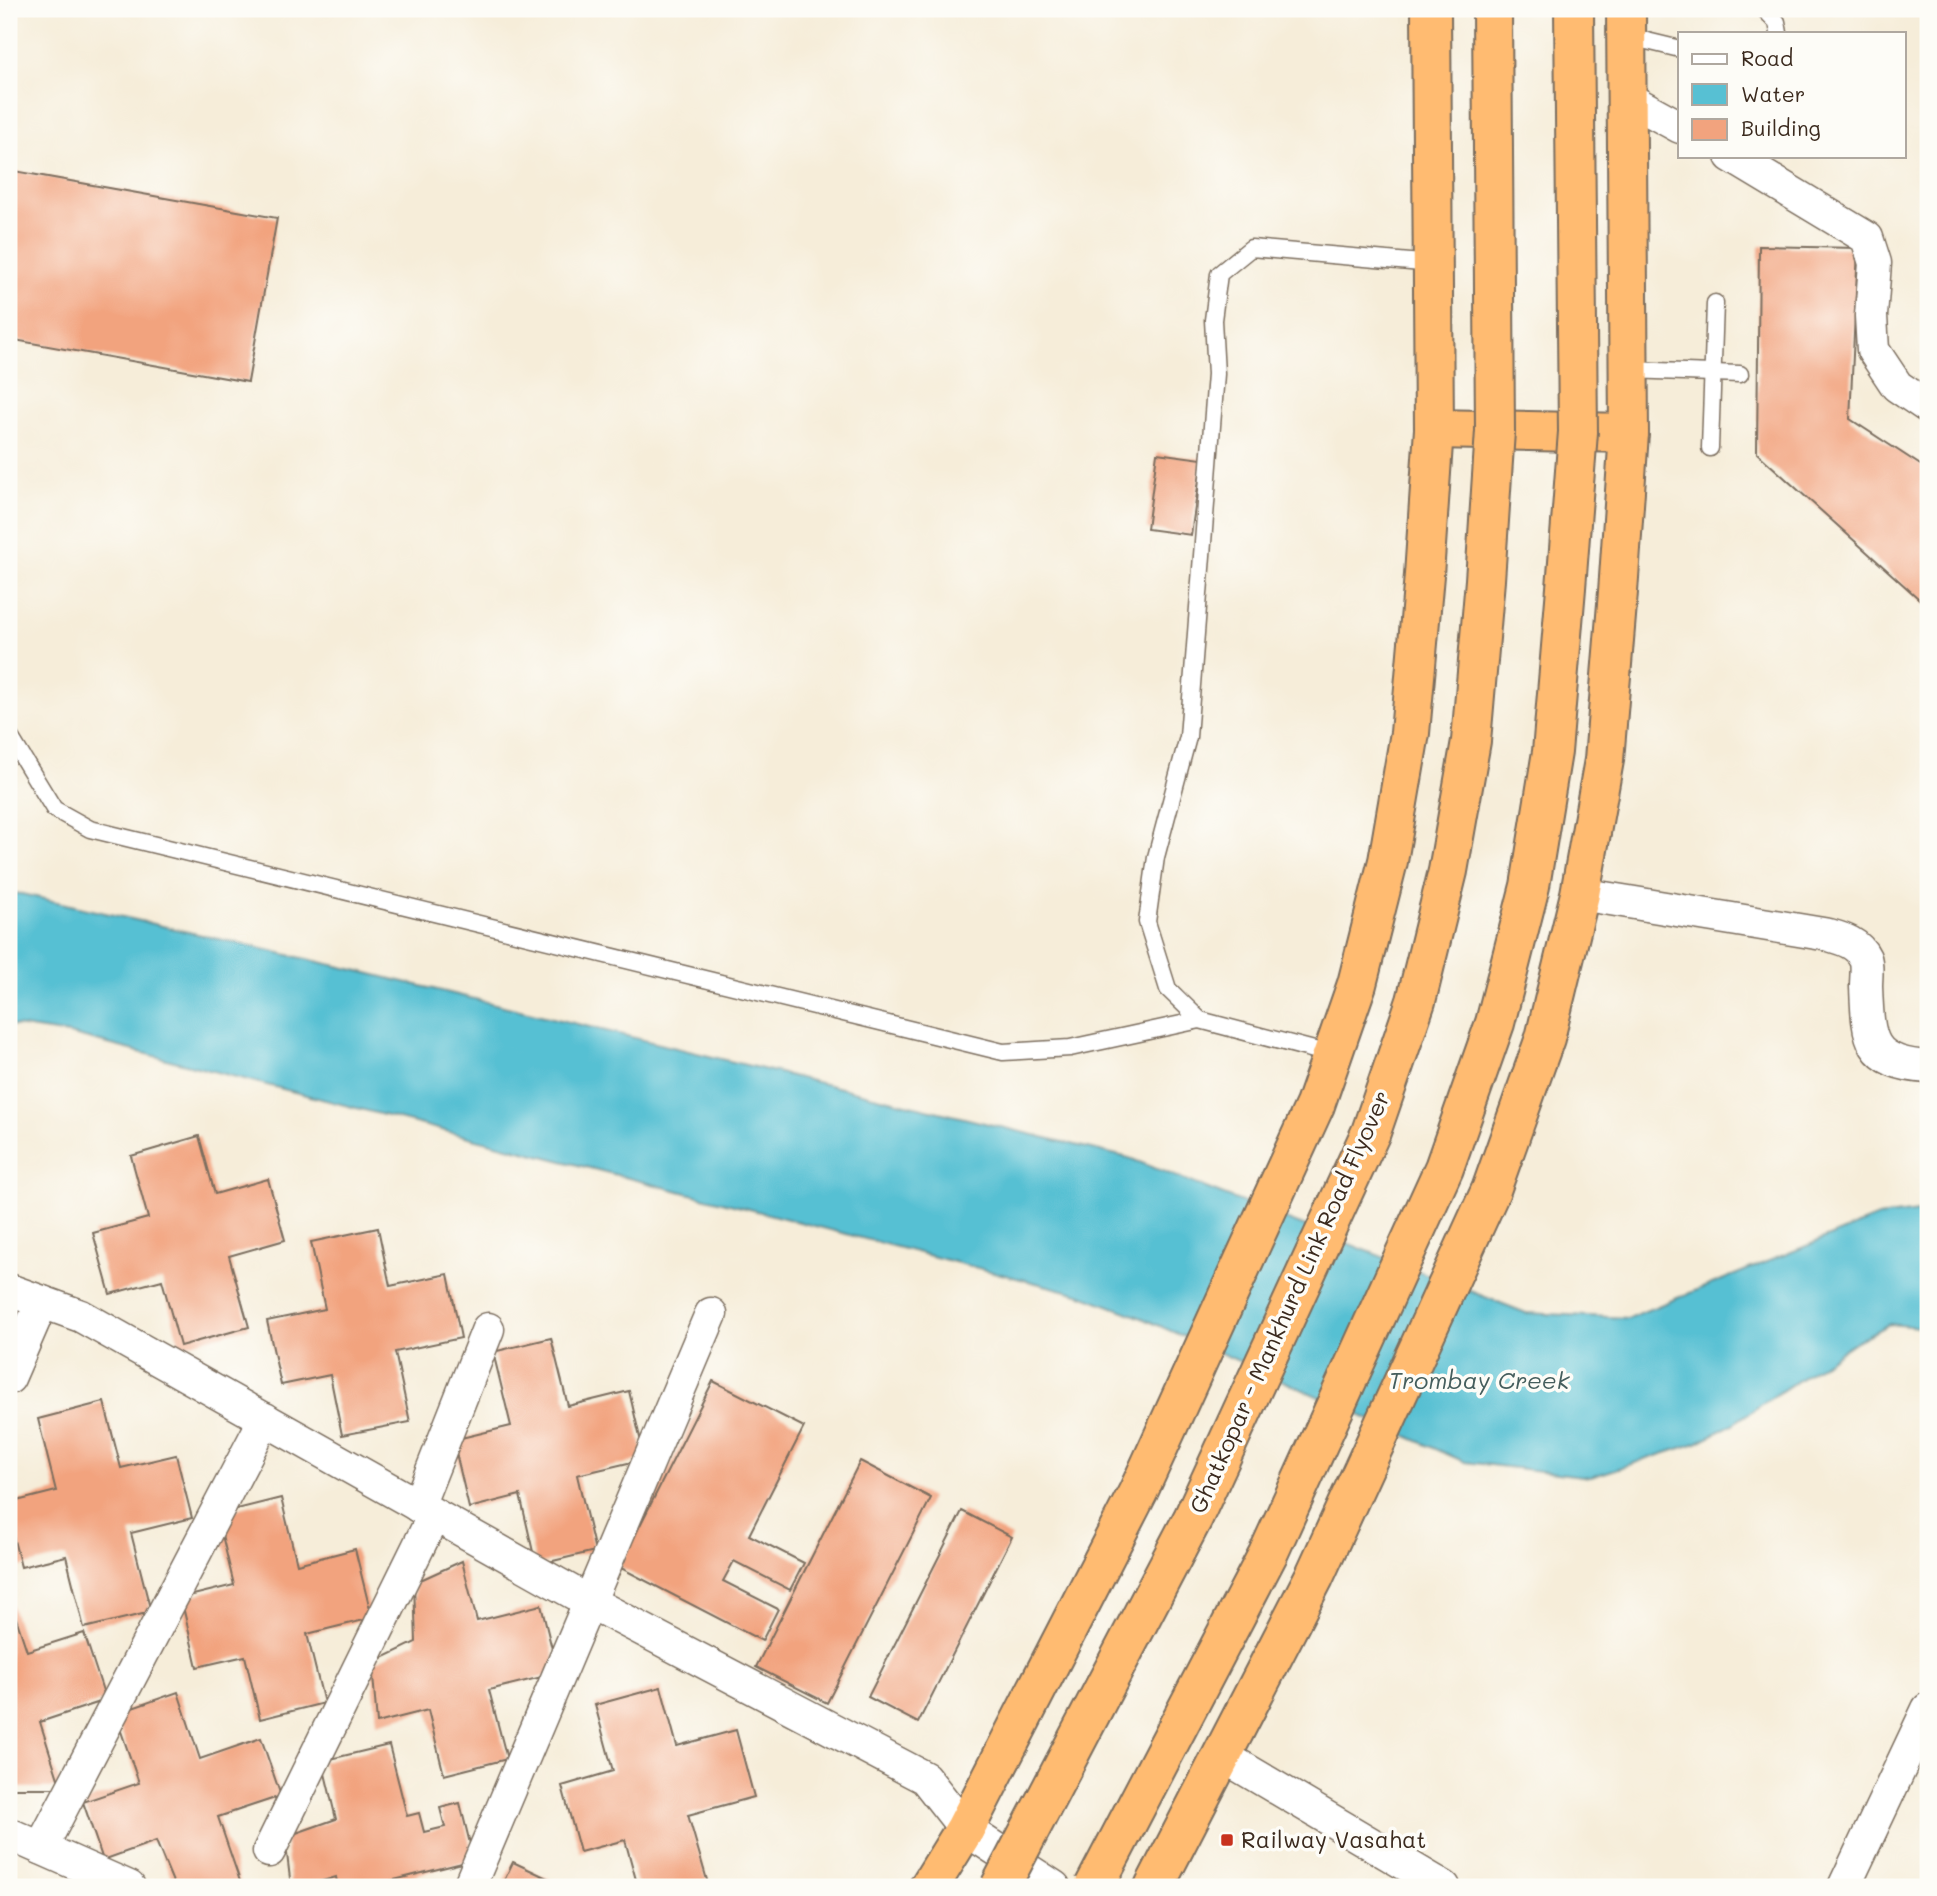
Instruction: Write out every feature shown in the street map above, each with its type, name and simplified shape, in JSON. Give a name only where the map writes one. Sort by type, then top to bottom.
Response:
[{"type":"highway","points":[[929,1887],[965,1829],[1138,1492],[1315,1105],[1357,984],[1388,861],[1410,733],[1434,429],[1431,9]]},
{"type":"highway","name":"Ghatkopar - Mankhurd Link Road Flyover","points":[[1000,1887],[1193,1518],[1370,1132],[1416,1001],[1448,872],[1468,754],[1485,580],[1495,431],[1492,9]]},
{"type":"highway","points":[[1094,1887],[1273,1541],[1444,1168],[1495,1023],[1530,886],[1552,752],[1567,575],[1578,432],[1574,9]]},
{"type":"highway","points":[[1154,1887],[1314,1577],[1491,1190],[1545,1038],[1580,894],[1604,760],[1629,433],[1626,22]]},
{"type":"highway","points":[[1434,429],[1629,433]]},
{"type":"street","points":[[1626,98],[1678,126]]},
{"type":"street","points":[[1734,158],[1867,238],[1875,264],[1871,316],[1873,350],[1897,386],[1928,407]]},
{"type":"street","points":[[1580,894],[1829,935],[1851,942],[1865,959],[1867,1019],[1874,1046],[1892,1061],[1928,1067]]},
{"type":"street","points":[[9,1290],[81,1316],[588,1601],[925,1778],[965,1829],[1054,1887]]},
{"type":"street","points":[[9,1378],[42,1302]]},
{"type":"street","points":[[469,1887],[711,1314]]},
{"type":"street","points":[[269,1851],[426,1510],[488,1329]]},
{"type":"street","points":[[41,1848],[265,1419]]},
{"type":"street","points":[[1844,1887],[1928,1709]]},
{"type":"street","points":[[1222,1755],[1444,1887]]},
{"type":"street","points":[[9,1834],[128,1887]]},
{"type":"lane","points":[[1764,9],[1777,22],[1779,32]]},
{"type":"lane","points":[[1626,22],[1678,48]]},
{"type":"lane","points":[[1200,1020],[1168,989],[1147,922],[1156,857],[1188,737],[1216,374],[1213,320],[1219,274],[1251,248],[1433,264]]},
{"type":"lane","points":[[1710,448],[1714,303]]},
{"type":"lane","points":[[1629,370],[1740,374]]},
{"type":"lane","points":[[9,735],[54,809],[90,829],[1003,1052],[1070,1048],[1200,1020],[1333,1055]]},
{"type":"water","name":"Trombay Creek","points":[[9,893],[359,971],[1129,1158],[1526,1313],[1628,1318],[1878,1217],[1928,1211],[1928,1328],[1889,1324],[1856,1341],[1731,1425],[1697,1443],[1591,1477],[1465,1462],[1142,1318],[1079,1294],[69,1034],[9,1025]]},
{"type":"building","points":[[9,170],[277,218],[248,382],[9,339]]},
{"type":"building","points":[[1759,246],[1858,248],[1850,419],[1928,470],[1928,607],[1757,453]]},
{"type":"building","points":[[1157,453],[1202,459],[1191,535],[1147,529]]},
{"type":"building","points":[[199,1136],[215,1194],[268,1179],[285,1240],[229,1256],[249,1327],[180,1346],[162,1280],[110,1294],[93,1233],[148,1218],[131,1156]]},
{"type":"building","points":[[378,1228],[390,1286],[448,1274],[461,1338],[395,1352],[410,1422],[342,1435],[330,1375],[281,1385],[267,1321],[325,1309],[311,1242]]},
{"type":"building","points":[[551,1338],[568,1406],[629,1391],[645,1459],[577,1475],[595,1551],[536,1565],[520,1495],[469,1508],[453,1440],[511,1426],[493,1352]]},
{"type":"building","points":[[713,1381],[804,1427],[749,1535],[804,1563],[790,1590],[734,1561],[723,1581],[778,1609],[762,1641],[619,1567]]},
{"type":"building","points":[[104,1402],[121,1468],[176,1455],[192,1518],[131,1533],[151,1612],[84,1628],[66,1556],[21,1567],[9,1521],[9,1503],[56,1491],[38,1419]]},
{"type":"building","points":[[860,1461],[931,1498],[827,1703],[756,1667]]},
{"type":"building","points":[[281,1498],[297,1564],[355,1549],[372,1618],[307,1634],[324,1703],[260,1719],[245,1656],[197,1667],[181,1598],[234,1585],[217,1514]]},
{"type":"building","points":[[962,1511],[1012,1537],[918,1723],[868,1697]]},
{"type":"building","points":[[462,1561],[477,1621],[541,1605],[558,1673],[489,1690],[507,1759],[444,1775],[428,1710],[377,1723],[372,1663],[416,1642],[414,1583]]},
{"type":"building","points":[[9,1597],[27,1651],[84,1633],[106,1700],[40,1722],[61,1788],[9,1788]]},
{"type":"building","points":[[661,1687],[677,1746],[736,1730],[754,1797],[688,1815],[709,1887],[638,1887],[625,1840],[580,1852],[562,1786],[613,1771],[595,1705]]},
{"type":"building","points":[[178,1692],[200,1759],[261,1738],[281,1796],[218,1817],[242,1887],[175,1887],[156,1841],[103,1860],[83,1802],[139,1783],[115,1714]]},
{"type":"building","points":[[389,1745],[407,1816],[419,1813],[424,1832],[445,1827],[440,1808],[460,1803],[474,1860],[366,1887],[338,1887],[336,1877],[302,1887],[291,1887],[285,1837],[336,1819],[322,1761]]},
{"type":"building","points":[[513,1862],[566,1887],[501,1887]]},
{"type":"place","name":"Railway Vasahat","points":[[1227,1840]]}]
